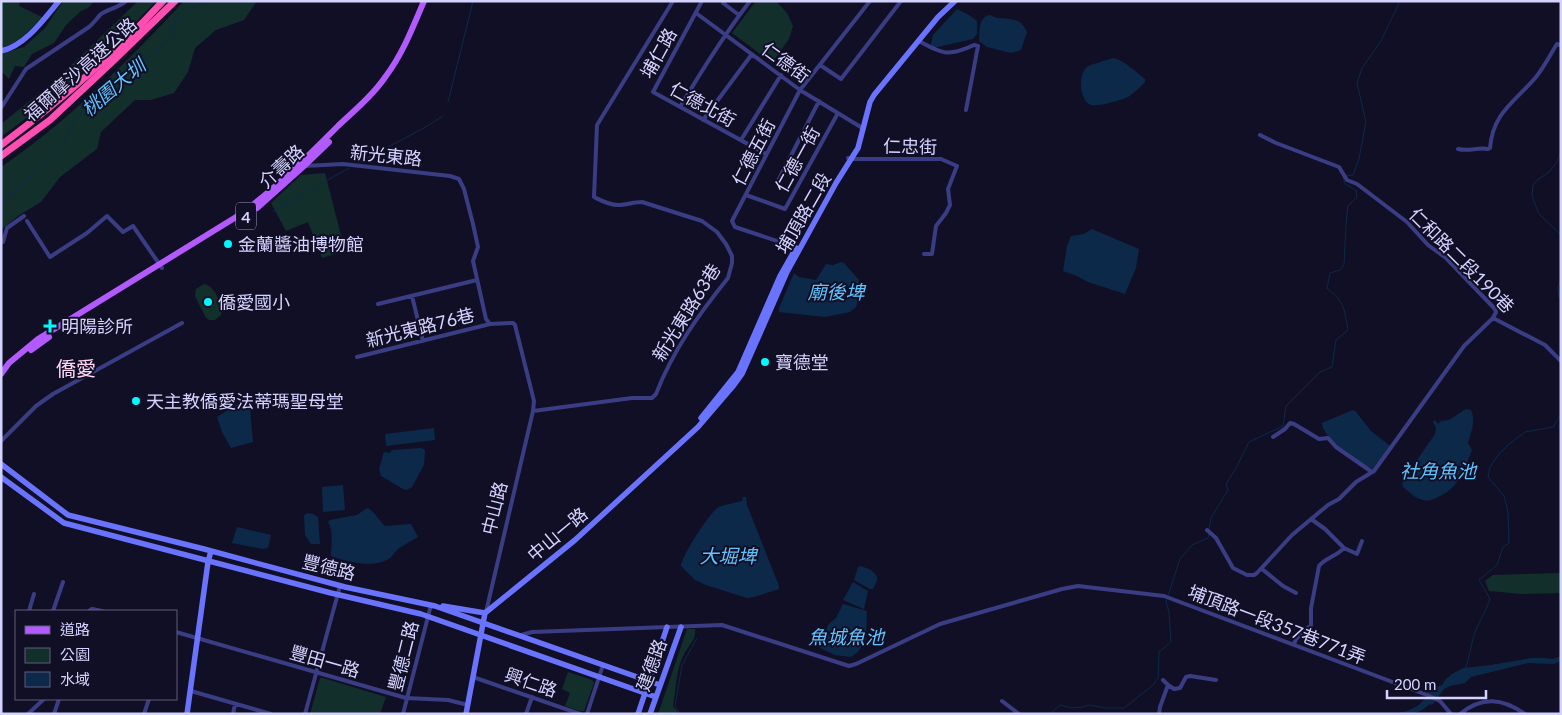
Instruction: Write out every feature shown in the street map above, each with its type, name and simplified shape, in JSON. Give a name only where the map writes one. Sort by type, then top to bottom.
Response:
[{"type":"highway","name":"福爾摩沙高速公路","points":[[1,145],[44,113],[107,58],[163,1]]},
{"type":"highway","name":"福爾摩沙高速公路","points":[[1,156],[50,120],[111,64],[175,1]]},
{"type":"main road","name":"介壽路","points":[[3,371],[42,342],[160,266],[242,219],[264,202],[380,90],[406,52],[426,1]]},
{"type":"street","points":[[1,51],[7,50],[25,38],[59,1]]},
{"type":"street","points":[[1,108],[26,69],[97,21],[102,13],[111,11],[126,1]]},
{"type":"street","name":"新光東路63巷","points":[[533,411],[632,398],[652,398],[656,394],[670,359],[728,278],[732,256],[717,232],[702,221],[642,202],[619,205],[607,204],[594,197],[596,188],[597,125],[673,1]]},
{"type":"street","name":"埔仁路","points":[[653,92],[702,1]]},
{"type":"street","points":[[725,1],[723,3],[739,15]]},
{"type":"street","points":[[680,107],[725,34],[750,1]]},
{"type":"street","name":"仁德五街","points":[[798,248],[735,227],[732,221],[800,90],[870,1]]},
{"type":"street","points":[[820,65],[841,79],[901,1]]},
{"type":"street","name":"埔頂路二段","points":[[862,128],[865,105],[874,88],[949,1]]},
{"type":"street","name":"埔頂路二段","points":[[661,460],[681,442],[738,372],[780,276],[798,248],[835,179],[850,159],[874,95],[938,18],[955,1]]},
{"type":"street","name":"仁德街","points":[[696,13],[800,90],[862,128]]},
{"type":"street","points":[[919,41],[933,49],[950,53],[957,53],[974,45],[978,46],[966,110]]},
{"type":"street","points":[[1458,149],[1470,151],[1490,148],[1493,130],[1498,118],[1507,106],[1537,76],[1557,44],[1561,45]]},
{"type":"street","points":[[703,120],[752,54]]},
{"type":"street","points":[[741,140],[781,75]]},
{"type":"street","name":"仁德北街","points":[[653,92],[766,154]]},
{"type":"street","points":[[777,183],[819,101]]},
{"type":"street","name":"仁德一街","points":[[746,195],[785,209],[838,113]]},
{"type":"street","name":"仁和路二段190巷","points":[[1260,134],[1276,143],[1328,162],[1339,168],[1350,182],[1357,184],[1407,222],[1428,245],[1446,258],[1495,309],[1494,318],[1544,345],[1561,361]]},
{"type":"street","name":"仁忠街","points":[[850,159],[941,158],[957,166],[948,189],[950,205],[936,226],[932,254],[924,254]]},
{"type":"street","name":"新光東路","points":[[303,164],[343,164],[450,176],[459,179],[464,189]]},
{"type":"street","name":"新光東路76巷","points":[[464,189],[474,224],[478,247],[473,262],[486,319],[490,324]]},
{"type":"street","points":[[3,242],[7,228],[24,216]]},
{"type":"street","points":[[27,222],[50,257],[108,216],[122,232],[133,226],[160,266]]},
{"type":"street","name":"新光東路76巷","points":[[378,304],[477,280]]},
{"type":"street","points":[[412,296],[423,341]]},
{"type":"street","points":[[1206,530],[1216,538],[1233,568],[1251,576],[1257,574],[1292,535],[1328,505],[1339,499],[1356,482],[1372,472],[1464,346],[1494,318]]},
{"type":"street","points":[[1,441],[36,406],[53,394],[182,323]]},
{"type":"street","name":"新光東路76巷","points":[[357,357],[490,324],[513,323],[534,401],[533,411]]},
{"type":"street","name":"中山路","points":[[485,613],[533,411]]},
{"type":"street","points":[[1273,438],[1290,423],[1294,424],[1319,439],[1328,438],[1336,447],[1372,472]]},
{"type":"street","name":"中山一路","points":[[485,613],[575,540],[661,460]]},
{"type":"street","name":"豐德路","points":[[1,464],[68,515],[340,586],[433,606],[660,685]]},
{"type":"street","name":"豐德路","points":[[1,477],[64,524],[338,595],[428,616],[656,697]]},
{"type":"street","points":[[1311,519],[1325,529],[1344,548],[1358,554],[1362,541]]},
{"type":"street","points":[[1294,644],[1296,639],[1311,625],[1311,608],[1319,566],[1340,553],[1344,548]]},
{"type":"street","points":[[187,714],[211,551]]},
{"type":"street","points":[[1262,569],[1283,586],[1296,593]]},
{"type":"street","points":[[53,610],[63,582]]},
{"type":"street","points":[[305,714],[340,586]]},
{"type":"street","name":"埔頂路一段357巷771弄","points":[[520,636],[532,632],[717,625],[727,626],[849,666],[947,622],[1069,587],[1093,588],[1172,599],[1427,695],[1440,701],[1451,714]]},
{"type":"street","points":[[28,610],[34,594]]},
{"type":"street","points":[[433,606],[447,606],[485,613],[466,714]]},
{"type":"street","name":"豐德二路","points":[[403,714],[428,616],[433,606]]},
{"type":"street","name":"建德路","points":[[638,714],[667,627]]},
{"type":"street","name":"建德路","points":[[650,714],[681,627]]},
{"type":"street","name":"豐田一路","points":[[178,633],[406,698],[448,700],[468,705]]},
{"type":"street","points":[[587,714],[603,665]]},
{"type":"street","points":[[1163,680],[1174,689],[1180,688],[1186,677],[1190,676],[1216,680]]},
{"type":"street","name":"興仁路","points":[[473,677],[580,714]]},
{"type":"street","points":[[1159,714],[1168,685]]},
{"type":"street","points":[[191,692],[270,714]]},
{"type":"street","points":[[526,714],[532,697]]},
{"type":"street","points":[[28,714],[43,700]]},
{"type":"street","points":[[54,714],[59,700]]},
{"type":"street","points":[[144,714],[149,700]]},
{"type":"street","points":[[1460,714],[1475,705],[1493,700],[1525,714]]},
{"type":"street","points":[[1002,701],[1019,714]]},
{"type":"street","points":[[233,714],[235,704]]},
{"type":"green space","points":[[1,1],[20,1],[19,6],[42,17],[19,40],[1,48]]},
{"type":"green space","points":[[63,1],[95,1],[66,25],[54,43],[32,54],[24,67],[15,66],[9,79],[1,71],[1,54],[24,47],[45,28]]},
{"type":"green space","points":[[138,1],[156,1],[57,95],[1,137],[1,124],[58,78]]},
{"type":"green space","points":[[184,1],[257,1],[244,20],[216,30],[195,48],[188,72],[174,93],[151,100],[135,100],[101,132],[97,149],[60,177],[41,202],[18,216],[1,230],[1,167],[74,110],[141,46]]},
{"type":"green space","points":[[756,1],[776,1],[787,13],[793,26],[789,39],[772,63],[732,33]]},
{"type":"green space","points":[[325,173],[345,251],[322,258],[308,222],[286,231],[271,203],[301,175]]},
{"type":"green space","points":[[204,284],[212,288],[219,301],[221,315],[215,320],[206,318],[195,296],[196,289]]},
{"type":"green space","points":[[1561,573],[1561,593],[1522,594],[1489,591],[1485,581],[1493,575]]},
{"type":"green space","points":[[687,629],[695,629],[695,633],[694,639],[681,660],[678,673],[673,706],[679,714],[658,714]]},
{"type":"green space","points":[[568,672],[592,680],[594,683],[584,711],[565,706],[570,693],[562,689]]},
{"type":"green space","points":[[320,678],[386,697],[380,714],[310,714]]},
{"type":"water","points":[[957,9],[977,21],[977,34],[973,39],[933,48],[931,44],[933,35]]},
{"type":"water","points":[[990,15],[1015,20],[1023,26],[1027,32],[1021,50],[1011,53],[987,47],[979,41],[983,18]]},
{"type":"water","points":[[1113,58],[1122,61],[1130,67],[1145,79],[1145,82],[1128,97],[1104,104],[1091,105],[1082,93],[1081,81],[1084,70],[1087,67]]},
{"type":"water","points":[[1092,229],[1139,249],[1136,268],[1125,294],[1088,282],[1063,271],[1067,246],[1071,236],[1084,234]]},
{"type":"water","name":"廟後埤","points":[[841,262],[859,280],[858,301],[856,307],[850,312],[825,317],[779,312],[794,273],[799,277],[816,280],[826,264],[833,265]]},
{"type":"water","points":[[249,397],[253,442],[231,448],[222,432],[217,417]]},
{"type":"water","name":"社角魚池","points":[[1466,409],[1471,410],[1473,418],[1468,443],[1472,450],[1460,477],[1451,488],[1438,497],[1427,501],[1418,498],[1403,487],[1402,482],[1435,434],[1436,428],[1433,422],[1435,420],[1438,424],[1441,421],[1449,420]]},
{"type":"water","points":[[1353,410],[1371,431],[1390,447],[1373,469],[1343,450],[1328,436],[1324,429],[1322,423]]},
{"type":"water","points":[[434,428],[435,440],[386,446],[385,434]]},
{"type":"water","points":[[421,448],[425,450],[424,465],[412,487],[407,490],[403,489],[381,476],[379,469],[384,452],[390,453],[392,450]]},
{"type":"water","points":[[343,485],[345,510],[323,512],[322,487]]},
{"type":"water","name":"大堀埤","points":[[743,497],[746,497],[747,505],[779,586],[779,589],[747,598],[695,580],[681,566],[691,544],[715,510],[722,506],[742,501]]},
{"type":"water","points":[[368,508],[385,526],[411,524],[418,537],[398,549],[390,558],[376,563],[353,562],[331,556],[332,534],[328,522],[357,515]]},
{"type":"water","points":[[308,513],[318,517],[320,544],[311,544],[305,535],[304,515]]},
{"type":"water","points":[[237,527],[271,535],[268,548],[263,549],[232,543]]},
{"type":"water","points":[[861,566],[871,570],[877,576],[873,589],[854,580],[858,567]]},
{"type":"water","points":[[853,582],[868,591],[864,609],[843,600]]},
{"type":"water","name":"魚城魚池","points":[[843,604],[867,611],[866,640],[858,652],[851,657],[835,655],[820,648],[828,625],[836,618]]},
{"type":"water","points":[[1561,656],[1561,661],[1554,664],[1528,663],[1471,677],[1465,683],[1444,689],[1432,705],[1430,704],[1418,712],[1395,714],[1416,707],[1429,690],[1442,685],[1452,674],[1463,668],[1531,658],[1553,659]]},
{"type":"waterway","name":"桃園大圳","points":[[1,201],[13,194],[64,142],[74,120],[170,39],[175,22],[191,8],[209,1]]},
{"type":"waterway","points":[[448,102],[473,1]]},
{"type":"waterway","points":[[1346,176],[1353,175],[1359,159],[1366,122],[1357,83],[1362,68],[1381,41],[1400,1]]},
{"type":"waterway","points":[[358,163],[443,116]]},
{"type":"waterway","points":[[1561,152],[1557,162],[1549,172],[1533,185],[1532,196],[1539,214],[1561,237]]},
{"type":"waterway","points":[[273,211],[349,168]]},
{"type":"waterway","points":[[1209,529],[1211,518],[1228,490],[1226,484],[1249,442],[1283,426],[1286,406],[1320,372],[1332,367],[1336,340],[1348,330],[1343,306],[1327,288],[1330,273],[1340,270],[1344,265],[1348,206],[1357,197],[1356,190],[1345,184],[1343,177]]},
{"type":"waterway","points":[[1561,280],[1558,287],[1559,297],[1561,298]]},
{"type":"waterway","points":[[1465,670],[1474,635],[1490,599],[1479,580],[1497,565],[1503,547],[1509,543],[1508,512],[1504,496],[1488,477],[1490,467],[1499,454],[1525,432],[1553,427],[1561,414]]},
{"type":"waterway","points":[[1050,714],[1060,705],[1072,708],[1089,705],[1105,708],[1124,708],[1153,685],[1158,678],[1159,652],[1171,642],[1169,612],[1166,602],[1180,559],[1192,545],[1208,538],[1209,533]]},
{"type":"waterway","points":[[680,714],[675,706],[682,665],[697,638]]},
{"type":"place","name":"金蘭醬油博物館","points":[[228,244]]},
{"type":"place","name":"僑愛國小","points":[[208,302]]},
{"type":"place","name":"明陽診所","points":[[50,326]]},
{"type":"place","name":"寶德堂","points":[[765,362]]},
{"type":"place","name":"天主教僑愛法蒂瑪聖母堂","points":[[136,401]]},
{"type":"district","name":"僑愛","points":[[76,368]]}]
